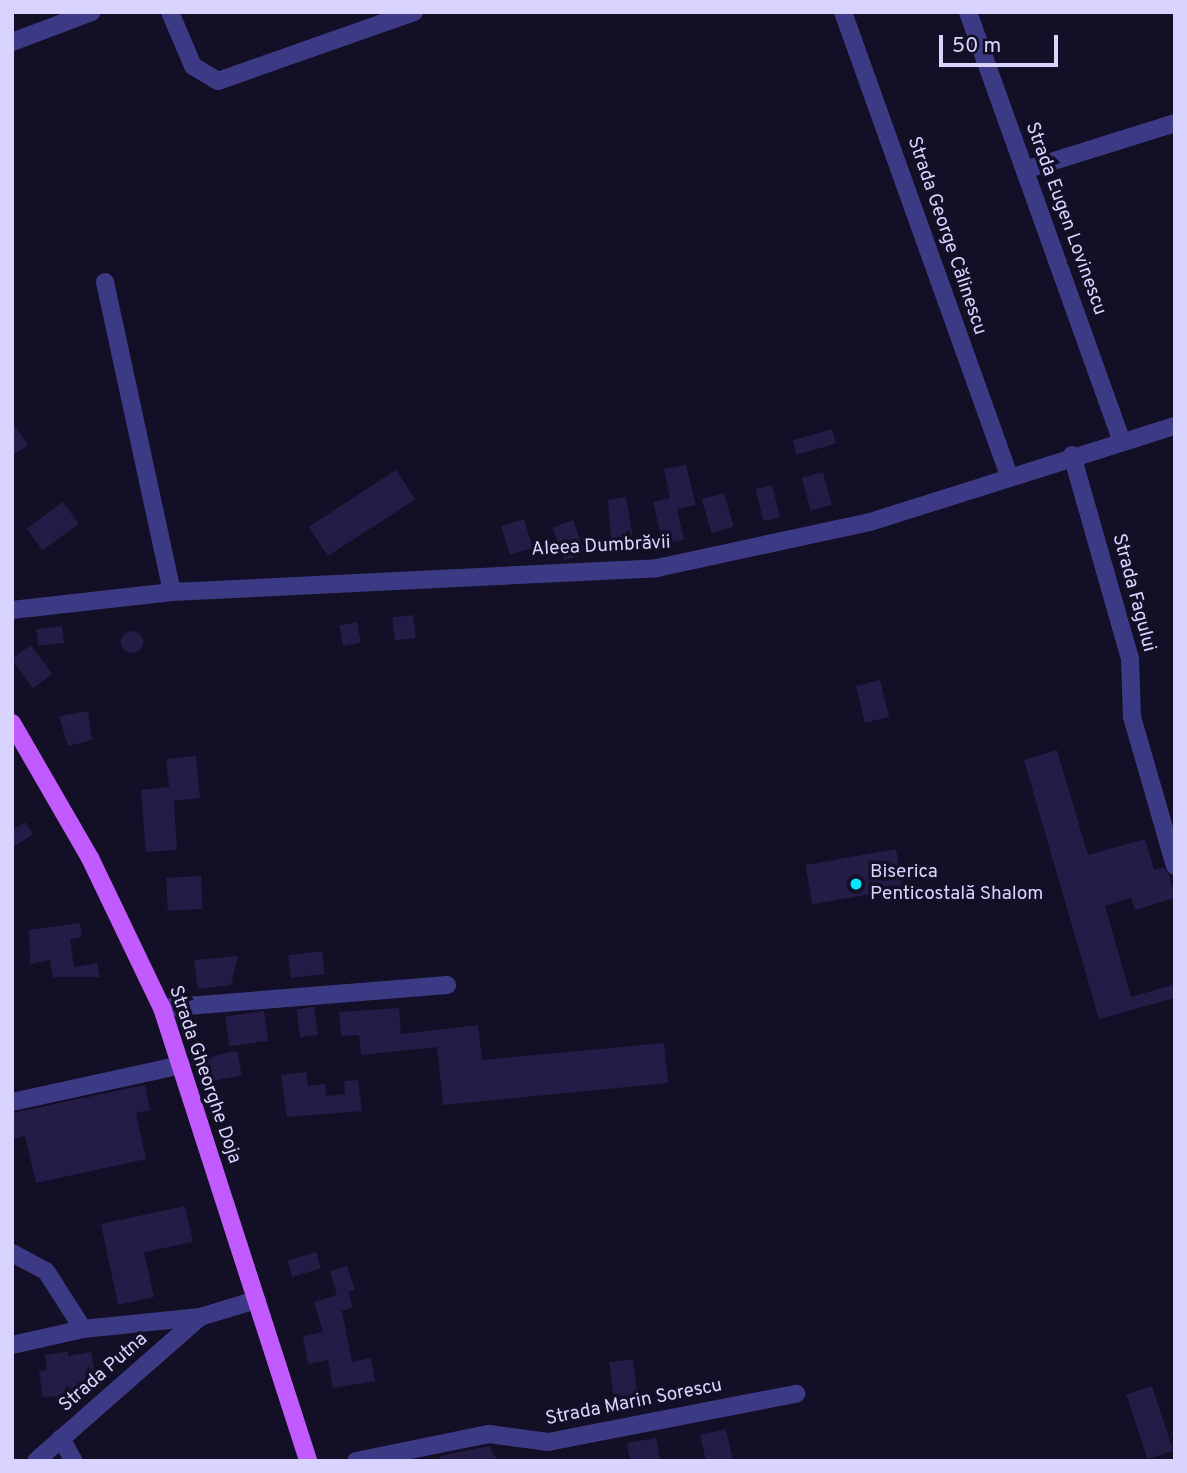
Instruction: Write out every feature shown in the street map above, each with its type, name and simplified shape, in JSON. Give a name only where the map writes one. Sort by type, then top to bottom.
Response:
[{"type":"main road","name":"Strada Gheorghe Doja","points":[[12,723],[90,858],[162,1008],[308,1461]]},
{"type":"street","points":[[12,42],[92,12]]},
{"type":"street","points":[[170,12],[192,66],[218,81],[414,12]]},
{"type":"street","name":"Strada George Călinescu","points":[[843,12],[1008,474]]},
{"type":"street","name":"Strada Eugen Lovinescu","points":[[968,12],[1122,441]]},
{"type":"street","points":[[1025,170],[1175,123]]},
{"type":"street","points":[[105,282],[172,592]]},
{"type":"street","name":"Aleea Dumbrăvii","points":[[12,610],[172,592],[657,568],[870,522],[1008,474],[1175,426]]},
{"type":"street","name":"Strada Fagului","points":[[1072,454],[1130,658],[1132,717],[1175,866]]},
{"type":"street","points":[[162,1008],[447,985]]},
{"type":"street","points":[[12,1102],[181,1065]]},
{"type":"street","points":[[12,1253],[27,1255],[46,1272],[83,1329]]},
{"type":"street","name":"Strada Putna","points":[[12,1346],[83,1329],[200,1317],[256,1300]]},
{"type":"street","name":"Strada Putna","points":[[36,1461],[200,1317]]},
{"type":"street","name":"Strada Marin Sorescu","points":[[356,1461],[489,1434],[548,1442],[796,1394]]},
{"type":"street","points":[[61,1438],[74,1461]]},
{"type":"building","points":[[12,422],[28,445],[12,456]]},
{"type":"building","points":[[832,429],[836,443],[797,455],[793,440]]},
{"type":"building","points":[[686,465],[696,505],[677,509],[684,540],[663,544],[653,502],[670,498],[664,469]]},
{"type":"building","points":[[396,470],[415,499],[328,556],[309,527]]},
{"type":"building","points":[[823,472],[832,505],[811,511],[802,478]]},
{"type":"building","points":[[772,485],[780,517],[763,521],[756,489]]},
{"type":"building","points":[[724,493],[734,527],[712,533],[702,499]]},
{"type":"building","points":[[626,497],[635,550],[612,554],[608,500]]},
{"type":"building","points":[[63,502],[79,524],[42,550],[27,528]]},
{"type":"building","points":[[524,519],[533,548],[510,555],[501,526]]},
{"type":"building","points":[[573,520],[585,553],[564,560],[552,528]]},
{"type":"building","points":[[413,615],[416,638],[395,640],[392,618]]},
{"type":"building","points":[[357,622],[361,643],[343,646],[339,625]]},
{"type":"building","points":[[62,626],[64,643],[38,646],[36,629]]},
{"type":"building","points":[[132,631],[140,634],[143,642],[140,650],[132,653],[124,650],[121,642],[124,634]]},
{"type":"building","points":[[31,645],[52,674],[33,688],[12,660]]},
{"type":"building","points":[[880,680],[889,717],[865,723],[856,686]]},
{"type":"building","points":[[88,711],[92,740],[68,746],[59,716]]},
{"type":"building","points":[[1057,750],[1088,855],[1145,839],[1154,870],[1163,867],[1169,875],[1175,898],[1135,910],[1131,898],[1105,906],[1131,997],[1172,985],[1175,998],[1099,1019],[1024,760]]},
{"type":"building","points":[[196,756],[200,798],[174,801],[177,850],[146,852],[141,790],[169,787],[166,759]]},
{"type":"building","points":[[25,822],[33,834],[12,848],[12,830]]},
{"type":"building","name":"Biserica Penticostală Shalom","points":[[896,849],[903,888],[812,904],[805,865]]},
{"type":"building","points":[[201,876],[203,909],[168,911],[166,878]]},
{"type":"building","points":[[80,923],[82,937],[70,939],[74,967],[97,963],[100,977],[53,977],[50,960],[30,964],[29,930]]},
{"type":"building","points":[[322,951],[325,974],[291,978],[288,955]]},
{"type":"building","points":[[238,956],[231,985],[198,989],[194,960]]},
{"type":"building","points":[[314,1007],[318,1035],[300,1037],[296,1010]]},
{"type":"building","points":[[399,1008],[401,1034],[478,1025],[482,1060],[664,1043],[668,1083],[443,1105],[437,1047],[361,1055],[359,1035],[341,1036],[339,1012]]},
{"type":"building","points":[[264,1011],[268,1041],[230,1046],[225,1016]]},
{"type":"building","points":[[237,1051],[242,1076],[209,1082],[205,1057]]},
{"type":"building","points":[[306,1072],[308,1086],[325,1084],[326,1096],[345,1094],[344,1081],[358,1080],[362,1111],[287,1117],[281,1075]]},
{"type":"building","points":[[145,1085],[150,1110],[136,1113],[146,1159],[36,1183],[25,1136],[12,1139],[12,1113]]},
{"type":"building","points":[[185,1206],[193,1242],[144,1252],[154,1297],[118,1305],[101,1224]]},
{"type":"building","points":[[316,1252],[321,1268],[292,1277],[287,1261]]},
{"type":"building","points":[[347,1266],[355,1290],[348,1292],[353,1307],[342,1311],[352,1362],[371,1358],[375,1381],[333,1388],[328,1360],[308,1364],[303,1336],[323,1332],[314,1302],[337,1295],[330,1271]]},
{"type":"building","points":[[68,1351],[68,1356],[91,1352],[95,1374],[86,1376],[89,1395],[43,1397],[39,1372],[47,1370],[45,1355]]},
{"type":"building","points":[[633,1359],[639,1406],[615,1409],[609,1362]]},
{"type":"building","points":[[1152,1386],[1173,1451],[1147,1459],[1126,1394]]},
{"type":"building","points":[[726,1429],[733,1461],[706,1461],[700,1435]]},
{"type":"building","points":[[656,1438],[660,1461],[630,1461],[627,1443]]},
{"type":"building","points":[[489,1446],[498,1461],[440,1461],[440,1456]]},
{"type":"place","name":"Biserica Penticostală Shalom","points":[[856,884]]}]
